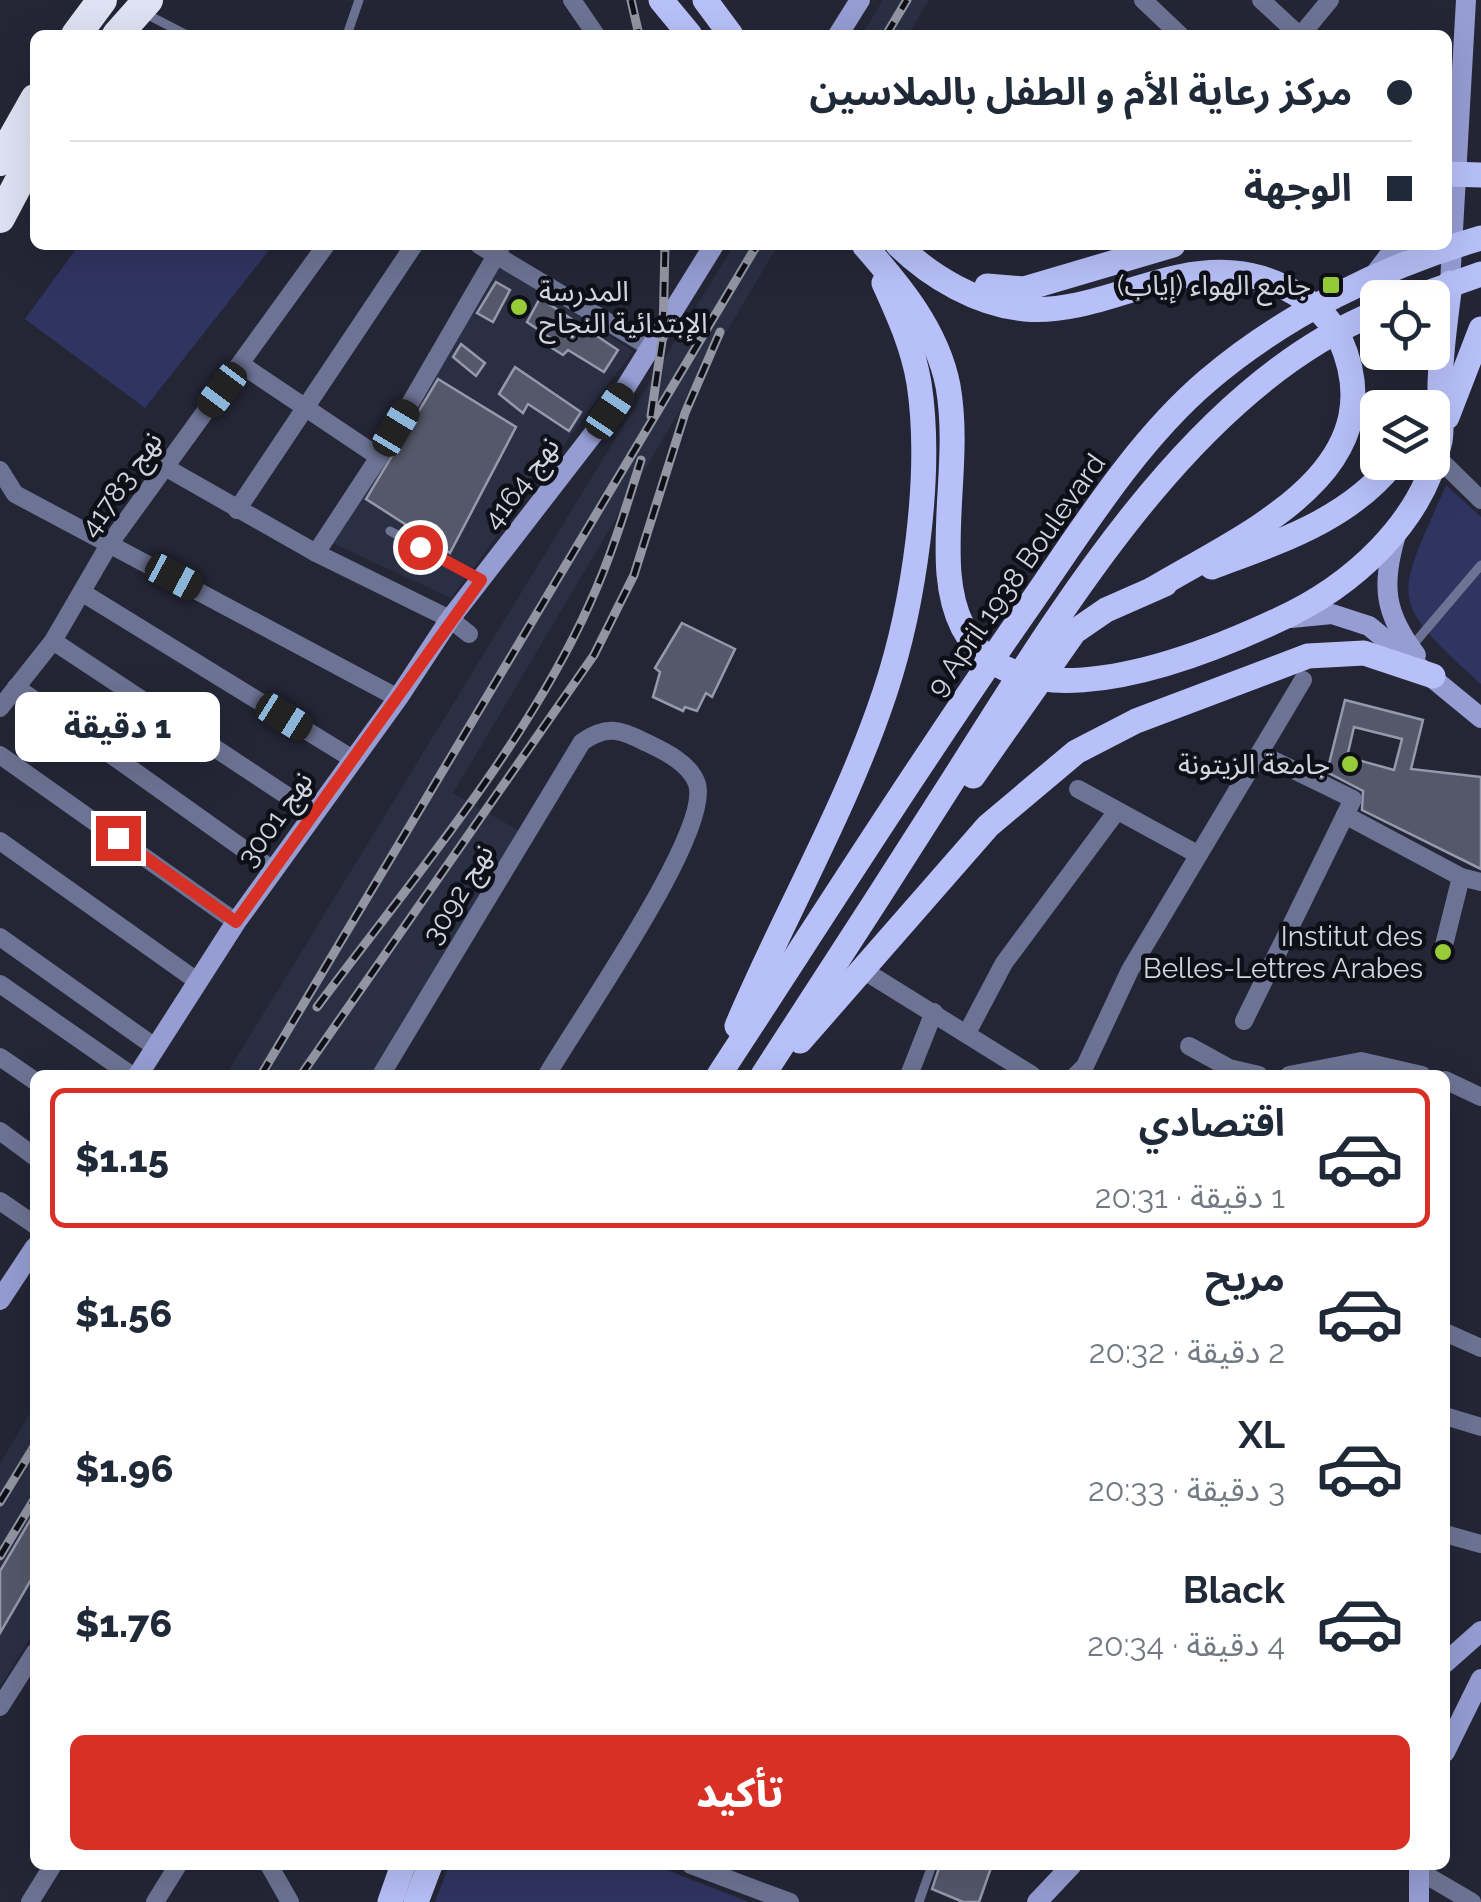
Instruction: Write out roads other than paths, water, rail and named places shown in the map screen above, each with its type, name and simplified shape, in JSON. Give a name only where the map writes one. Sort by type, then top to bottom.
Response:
[{"type":"highway","points":[[80,30],[102,0]]},
{"type":"highway","points":[[121,30],[142,4]]},
{"type":"highway","points":[[0,161],[30,108]]},
{"type":"highway","points":[[0,218],[30,161]]},
{"type":"main road","points":[[661,0],[686,30]]},
{"type":"main road","points":[[704,0],[727,30]]},
{"type":"main road","name":"9 April 1938 Boulevard","points":[[1452,247],[1481,238]]},
{"type":"main road","points":[[720,1070],[886,691],[908,599],[919,518],[919,386],[906,332],[867,250]]},
{"type":"main road","points":[[868,250],[916,310],[944,372],[952,442],[950,576],[960,615],[976,646],[995,666],[1030,679],[1097,681],[1280,620],[1343,582],[1370,560],[1398,528],[1421,480]]},
{"type":"main road","points":[[905,250],[974,296],[1024,309],[1074,304],[1184,273],[1240,273],[1298,295],[1336,330],[1351,367],[1353,405],[1345,439],[1331,464],[1278,512],[1153,589]]},
{"type":"main road","points":[[934,272],[1013,291],[1155,250]]},
{"type":"main road","name":"9 April 1938 Boulevard","points":[[1372,280],[1444,250]]},
{"type":"main road","points":[[1450,284],[1481,274]]},
{"type":"main road","name":"9 April 1938 Boulevard","points":[[721,1070],[978,678],[1154,436],[1210,379],[1292,321],[1360,285]]},
{"type":"main road","points":[[770,1070],[870,911],[1065,629],[1144,500],[1200,437],[1306,349],[1360,320]]},
{"type":"main road","points":[[1450,413],[1481,329]]},
{"type":"main road","points":[[1440,390],[1441,370]]},
{"type":"main road","points":[[1437,390],[1440,385]]},
{"type":"main road","points":[[1065,629],[1153,589],[1310,528],[1367,492],[1378,480]]},
{"type":"main road","points":[[772,1070],[988,826],[1035,782],[1107,734],[1308,656],[1364,653],[1432,676]]},
{"type":"main road","points":[[390,1902],[401,1870]]},
{"type":"main road","points":[[416,1902],[428,1870]]},
{"type":"street","points":[[572,0],[593,30]]},
{"type":"street","points":[[841,30],[860,0]]},
{"type":"street","points":[[1143,0],[1175,30]]},
{"type":"street","points":[[1261,0],[1294,30]]},
{"type":"street","points":[[1304,30],[1330,0]]},
{"type":"street","points":[[1452,78],[1466,7]]},
{"type":"street","points":[[1452,240],[1461,174],[1466,7]]},
{"type":"street","name":"نهج 41783","points":[[0,708],[53,641],[110,542],[322,250]]},
{"type":"street","points":[[238,510],[411,250]]},
{"type":"street","points":[[316,553],[379,456],[500,250],[653,348]]},
{"type":"street","name":"نهج 4164","points":[[398,698],[450,619],[653,348],[711,250]]},
{"type":"street","points":[[1365,280],[1393,250]]},
{"type":"street","points":[[1450,284],[1451,250]]},
{"type":"street","points":[[242,365],[379,456]]},
{"type":"street","points":[[1450,461],[1481,500]]},
{"type":"street","points":[[165,466],[316,553],[450,619],[469,634]]},
{"type":"street","points":[[0,470],[8,495],[110,542],[398,698]]},
{"type":"street","points":[[1398,528],[1386,566],[1386,603],[1432,676]]},
{"type":"street","points":[[84,593],[352,758]]},
{"type":"street","points":[[1280,620],[1318,614],[1352,619],[1368,626],[1481,718]]},
{"type":"street","points":[[53,641],[313,814]]},
{"type":"street","points":[[1087,1070],[1130,970],[1303,680]]},
{"type":"street","points":[[16,687],[273,870]]},
{"type":"street","name":"نهج 3001","points":[[138,1070],[236,922],[398,698]]},
{"type":"street","name":"نهج 3092","points":[[385,1070],[582,742],[595,733],[621,729],[663,751],[696,780],[698,811],[651,905],[550,1070]]},
{"type":"street","points":[[1244,1021],[1353,799],[1262,754]]},
{"type":"street","points":[[0,755],[236,922]]},
{"type":"street","points":[[1078,789],[1197,854]]},
{"type":"street","points":[[968,1033],[1004,963],[1117,810]]},
{"type":"street","points":[[1345,815],[1461,876],[1481,882]]},
{"type":"street","points":[[0,841],[198,981]]},
{"type":"street","points":[[1443,949],[1461,876]]},
{"type":"street","points":[[0,937],[155,1047]]},
{"type":"street","points":[[863,970],[1024,1070]]},
{"type":"street","points":[[0,984],[127,1070]]},
{"type":"street","points":[[911,1070],[934,1012]]},
{"type":"street","points":[[1189,1046],[1238,1070]]},
{"type":"street","points":[[0,1058],[30,1078]]},
{"type":"street","points":[[1321,1070],[1361,1061],[1400,1070]]},
{"type":"street","points":[[1450,1082],[1481,1097]]},
{"type":"street","points":[[0,1131],[30,1152]]},
{"type":"street","points":[[0,1201],[30,1222]]},
{"type":"street","points":[[3,1291],[30,1254]]},
{"type":"street","points":[[1450,1334],[1481,1348]]},
{"type":"street","points":[[1450,1418],[1481,1427]]},
{"type":"street","points":[[1450,1535],[1481,1544]]},
{"type":"street","points":[[1450,1659],[1481,1631]]},
{"type":"street","points":[[0,1707],[29,1674]]},
{"type":"street","points":[[1450,1742],[1481,1679]]},
{"type":"street","points":[[30,1902],[50,1870]]},
{"type":"street","points":[[155,1902],[175,1870]]},
{"type":"street","points":[[272,1870],[290,1902]]},
{"type":"street","points":[[704,1870],[790,1902]]},
{"type":"street","points":[[1037,1902],[1067,1870]]},
{"type":"street","points":[[1419,1870],[1419,1902]]},
{"type":"street","points":[[1422,1870],[1472,1902]]},
{"type":"lane","points":[[349,30],[359,0]]},
{"type":"lane","points":[[142,4],[180,30]]},
{"type":"lane","points":[[390,530],[481,580]]},
{"type":"lane","points":[[1411,648],[1481,564]]},
{"type":"lane","points":[[919,1902],[930,1870]]},
{"type":"railway","points":[[631,0],[638,30]]},
{"type":"railway","points":[[889,30],[907,0]]},
{"type":"railway","points":[[651,416],[663,334],[665,250]]},
{"type":"railway","points":[[264,1070],[754,250]]},
{"type":"railway","points":[[304,1070],[594,655],[634,575],[685,413],[720,332]]},
{"type":"railway","points":[[317,1007],[465,811],[534,709],[598,586],[641,460]]},
{"type":"railway","points":[[0,1502],[30,1453]]},
{"type":"railway","points":[[0,1556],[30,1506]]},
{"type":"place","name":"جامع الهواء (إياب)","points":[[1331,285]]},
{"type":"place","name":"المدرسة الإبتدائية النجاح","points":[[519,307]]},
{"type":"place","name":"جامعة الزيتونة","points":[[1350,764]]},
{"type":"place","name":"Institut des Belles-Lettres Arabes","points":[[1443,952]]}]
